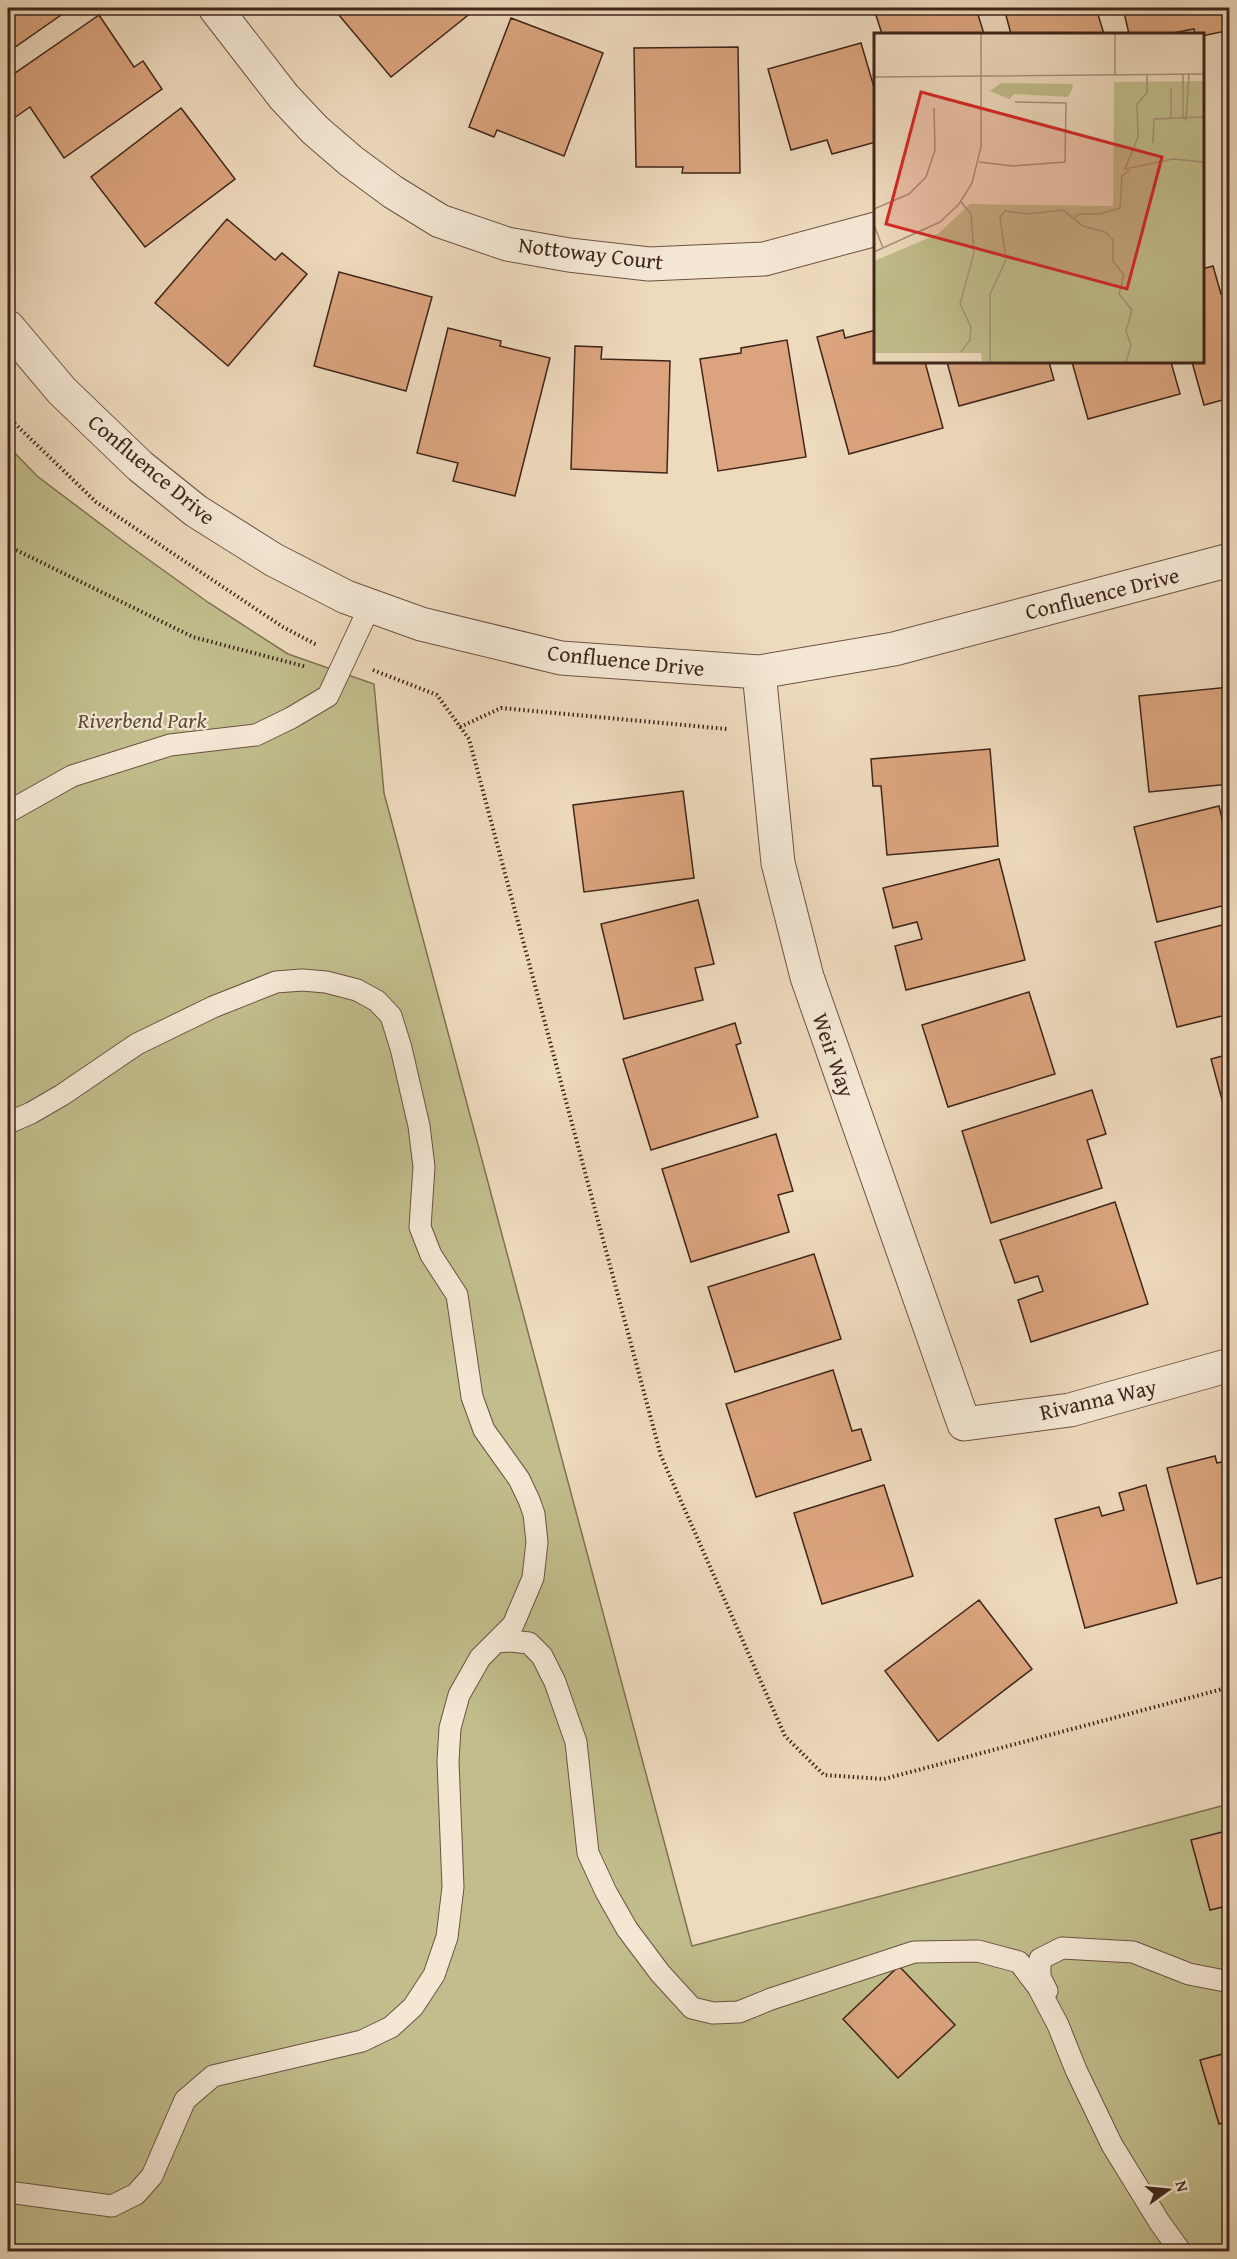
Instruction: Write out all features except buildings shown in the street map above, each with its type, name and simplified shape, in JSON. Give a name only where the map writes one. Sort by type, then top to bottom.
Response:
[{"type":"street","name":"Nottoway Court","points":[[215,8],[284,97],[315,130],[351,161],[393,192],[440,221],[507,244],[569,255],[649,264],[764,259],[874,230]]},
{"type":"street","name":"Confluence Drive","points":[[8,327],[62,391],[140,466],[196,511],[274,560],[346,597],[421,624],[561,658],[759,672],[894,649],[1230,560]]},
{"type":"street","name":"Weir Way","points":[[759,672],[778,863],[807,977],[964,1424]]},
{"type":"street","name":"Rivanna Way","points":[[964,1424],[1070,1410],[1230,1365]]},
{"type":"lane","points":[[8,812],[72,776],[170,746],[256,735],[291,718],[328,696],[370,606]]},
{"type":"lane","points":[[8,1123],[62,1095],[137,1044],[213,1007],[276,982],[302,980],[326,982],[357,990],[377,1001],[391,1016],[419,1126],[424,1167],[420,1227],[431,1255],[457,1295],[472,1397],[484,1430],[519,1479],[534,1514],[537,1542],[532,1578],[513,1625],[480,1658],[459,1695],[450,1728],[448,1761],[453,1887],[447,1937],[434,1975],[412,2007],[391,2026],[362,2041],[213,2076],[185,2100],[152,2176],[136,2194],[112,2206],[8,2192]]},
{"type":"lane","points":[[497,1642],[529,1643],[542,1656],[555,1682],[576,1742],[588,1853],[627,1929],[660,1973],[692,2008],[713,2013],[739,2012],[771,1999],[914,1952],[978,1951],[1019,1962],[1038,1987],[1058,2025],[1076,2070],[1112,2145],[1160,2223],[1181,2252]]},
{"type":"lane","points":[[1191,2252],[1153,2201],[1113,2136],[1070,2032],[1040,1977],[1040,1959],[1062,1948],[1133,1953],[1189,1974],[1230,1982]]},
{"type":"path","points":[[8,417],[96,502],[283,627],[345,659],[437,695],[469,739],[661,1456],[785,1736],[824,1775],[884,1779],[1230,1687]]},
{"type":"path","points":[[8,546],[193,637],[311,668]]},
{"type":"path","points":[[460,727],[501,708],[765,732]]},
{"type":"green space","name":"Riverbend Park","points":[[8,446],[37,476],[209,603],[288,654],[374,684],[384,793],[692,1946],[1229,1804],[1229,2251],[8,2251]]}]
